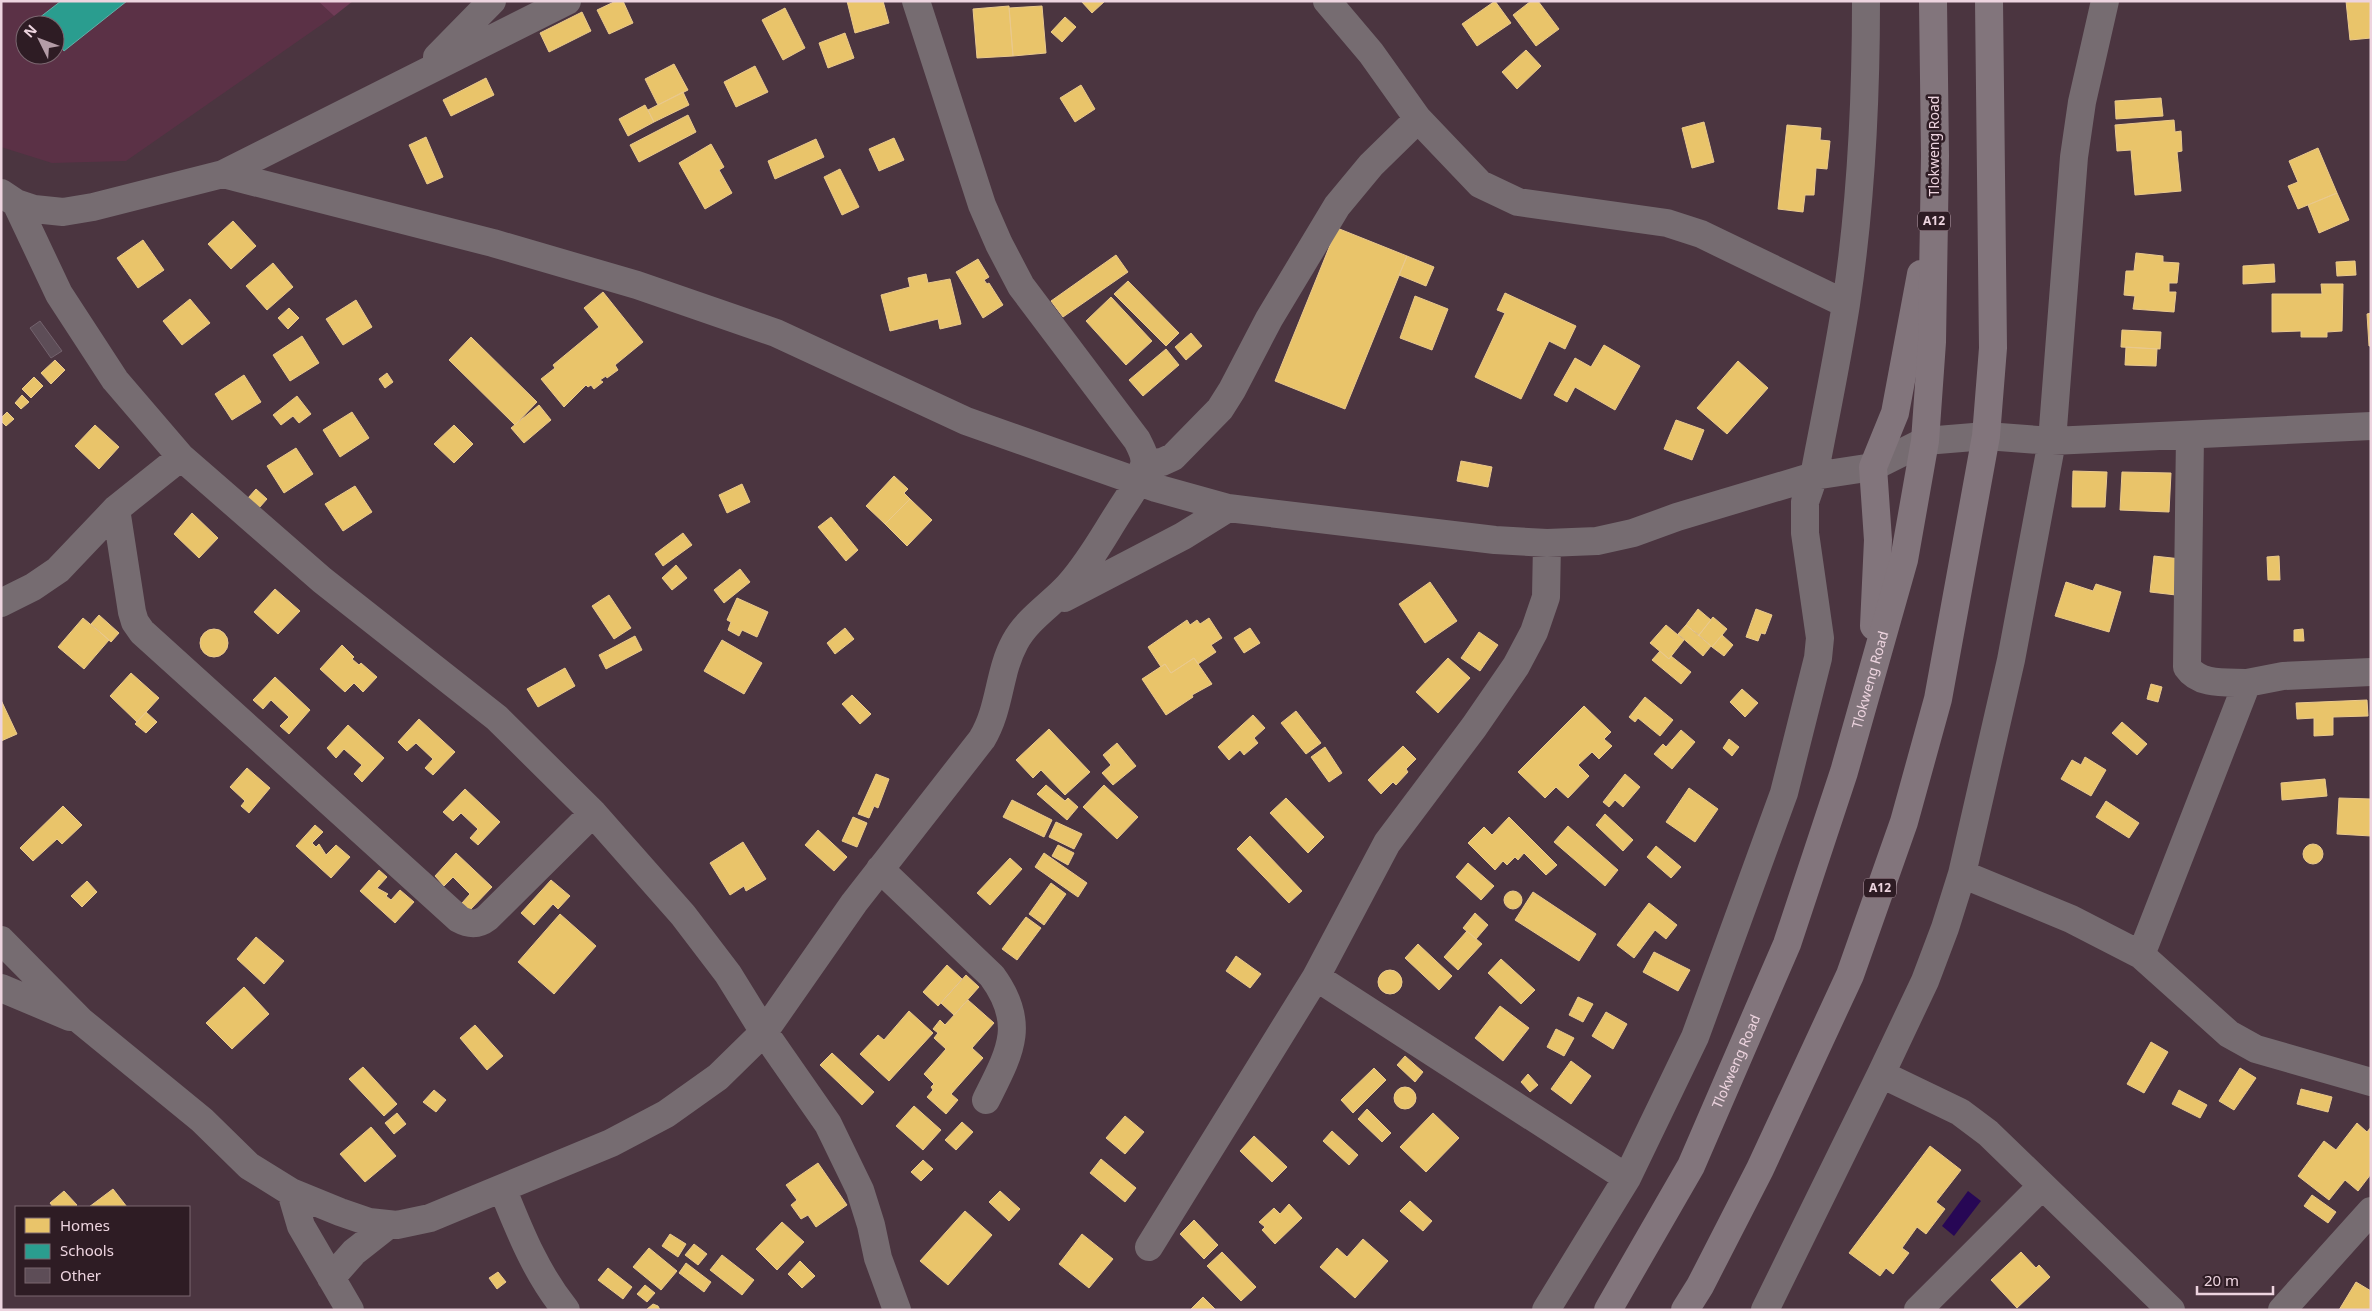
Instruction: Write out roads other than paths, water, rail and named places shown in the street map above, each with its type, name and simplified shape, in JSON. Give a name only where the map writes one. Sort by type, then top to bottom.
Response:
[{"type":"main road","name":"Tlokweng Road","points":[[1608,1310],[1691,1166],[1787,944],[1844,772],[1904,560],[1925,441],[1932,342],[1935,192],[1933,1]]},
{"type":"main road","name":"A12","points":[[1685,1310],[1700,1286],[1760,1169],[1850,974],[1904,822],[1938,699],[1986,436],[1993,348],[1990,1]]},
{"type":"main road","points":[[1876,657],[1876,636],[1873,622],[1877,564],[1877,516],[1873,467],[1895,412],[1919,280],[1931,242],[1935,192]]},
{"type":"street","points":[[412,81],[473,23],[492,1]]},
{"type":"street","points":[[8,198],[34,209],[63,212],[223,174],[412,81],[567,1]]},
{"type":"street","points":[[1,940],[81,1022],[202,1120],[249,1166],[290,1192],[369,1222],[387,1226],[397,1226],[430,1218],[502,1190],[611,1143],[666,1114],[718,1078],[764,1032],[880,869],[982,739],[996,709],[1007,660],[1014,642],[1024,628],[1049,606],[1089,560],[1141,473],[1144,453],[1137,440],[1021,286],[999,244],[982,205],[916,1]]},
{"type":"street","points":[[1328,1],[1371,53],[1418,119],[1475,180],[1493,192],[1518,202],[1667,223],[1701,234],[1846,304]]},
{"type":"street","points":[[1546,1310],[1627,1178],[1695,1037],[1784,793],[1818,658],[1820,645],[1819,620],[1809,570],[1805,533],[1805,502],[1814,476],[1846,304],[1862,162],[1866,92],[1866,1]]},
{"type":"street","points":[[1765,1310],[1925,980],[1945,928],[1962,874],[2012,660],[2052,441],[2074,157],[2082,102],[2105,1]]},
{"type":"street","points":[[1141,473],[1173,457],[1220,409],[1269,319],[1337,206],[1371,165],[1418,119]]},
{"type":"street","points":[[223,174],[493,243],[637,285],[776,333],[966,421],[1141,473],[1228,508],[1496,540],[1547,543],[1597,541],[1633,533],[1677,517],[1814,476],[1873,467],[1925,441],[1986,436],[2052,441],[2371,426]]},
{"type":"street","points":[[8,198],[59,294],[115,380],[181,457],[322,580],[497,718],[593,813],[683,915],[728,974],[764,1032],[828,1124],[860,1190],[871,1225],[878,1258],[896,1310]]},
{"type":"street","points":[[2190,435],[2187,667],[2192,674],[2211,681],[2247,683],[2283,676],[2371,672]]},
{"type":"street","points":[[1,602],[32,587],[58,570],[116,508],[181,457]]},
{"type":"street","points":[[116,508],[132,612],[142,632],[459,919],[472,924],[480,923],[487,918],[593,813]]},
{"type":"street","points":[[1049,606],[1176,540],[1228,508]]},
{"type":"street","points":[[1149,1248],[1316,977],[1387,843],[1474,727],[1516,666],[1534,632],[1546,597],[1547,543]]},
{"type":"street","points":[[2141,955],[2247,683]]},
{"type":"street","points":[[880,869],[992,976],[1005,994],[1012,1011],[1012,1029],[1006,1058],[986,1100]]},
{"type":"street","points":[[1962,874],[2071,918],[2141,955],[2228,1034],[2256,1048],[2371,1082]]},
{"type":"street","points":[[1316,977],[1627,1178]]},
{"type":"street","points":[[1,988],[81,1022]]},
{"type":"street","points":[[1881,1074],[1960,1112],[1988,1134],[2171,1310]]},
{"type":"street","points":[[1918,1310],[2042,1186]]},
{"type":"street","points":[[502,1190],[534,1263],[548,1288],[566,1310]]},
{"type":"street","points":[[290,1192],[301,1226],[350,1310]]},
{"type":"street","points":[[2282,1310],[2371,1211]]},
{"type":"street","points":[[331,1278],[354,1252],[387,1226]]}]
